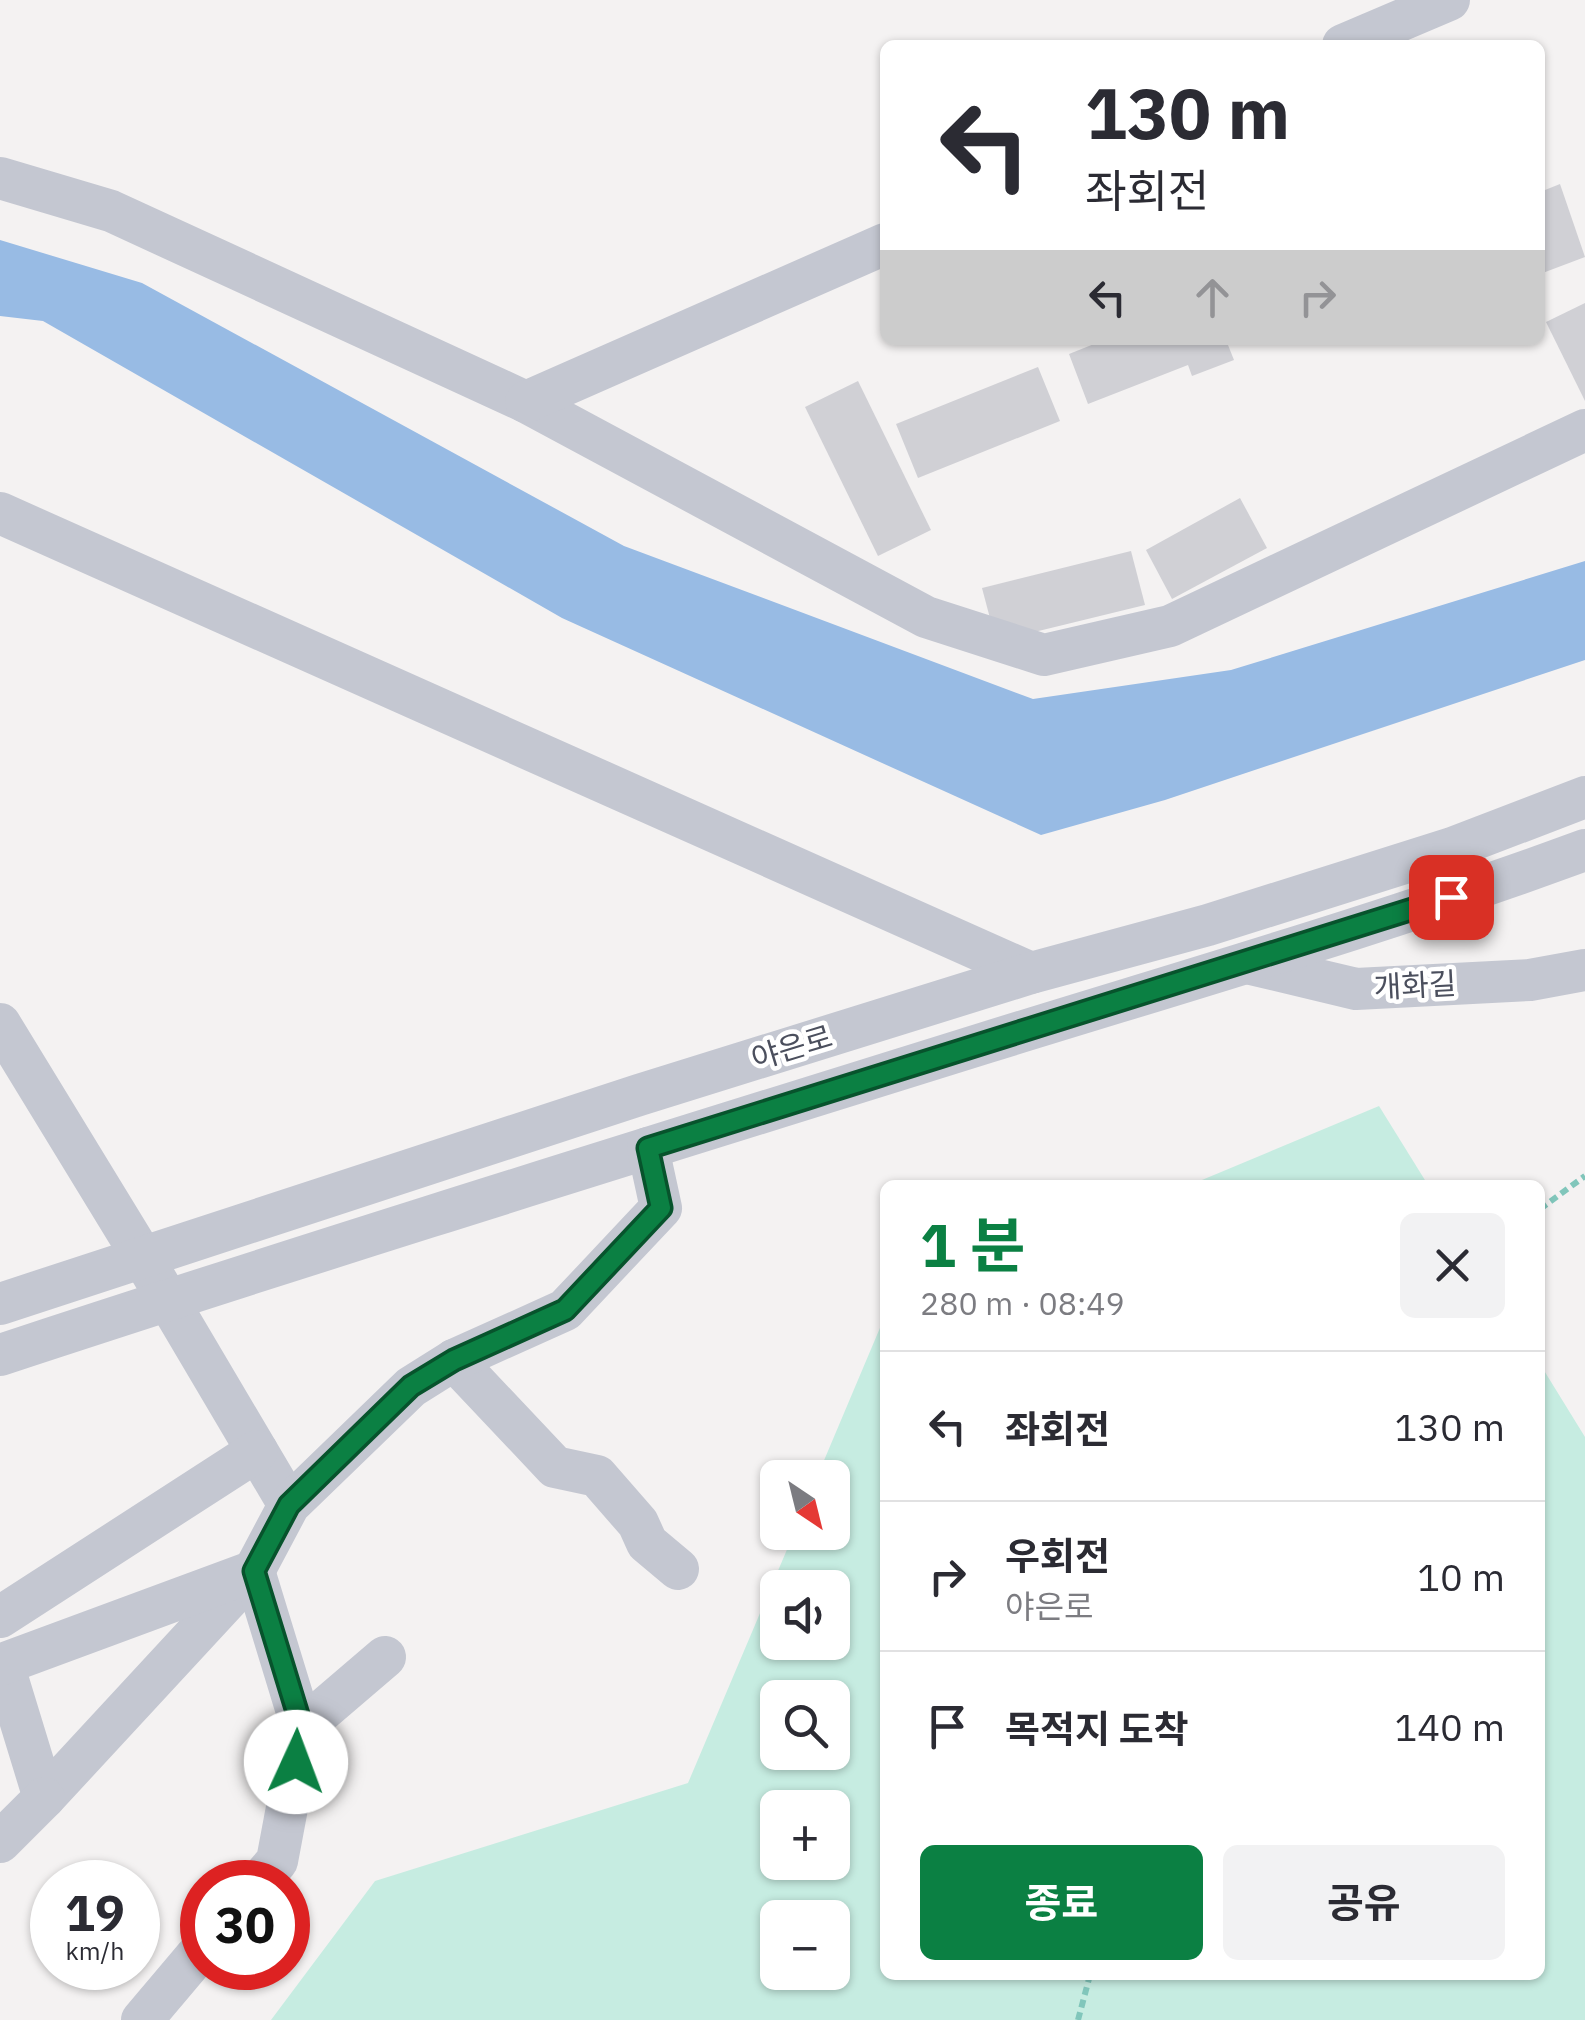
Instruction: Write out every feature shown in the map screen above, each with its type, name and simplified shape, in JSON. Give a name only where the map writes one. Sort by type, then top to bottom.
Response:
[{"type":"street","points":[[1356,40],[1449,0]]},
{"type":"street","points":[[0,178],[111,211],[526,402],[926,617],[1044,655],[1170,626],[1585,430]]},
{"type":"street","points":[[526,402],[880,246]]},
{"type":"street","points":[[0,514],[1030,974]]},
{"type":"street","name":"야은로","points":[[0,1304],[639,1095],[1030,974],[1283,902],[1452,848],[1585,798]]},
{"type":"street","name":"야은로","points":[[0,1355],[648,1148],[1247,963],[1585,850]]},
{"type":"street","name":"개화길","points":[[1247,963],[1356,989],[1530,980],[1585,970]]},
{"type":"street","points":[[0,1024],[289,1505]]},
{"type":"street","points":[[0,1842],[254,1571],[289,1505],[411,1386],[454,1360],[565,1310],[661,1208],[648,1148]]},
{"type":"street","points":[[454,1360],[555,1467],[597,1476],[638,1522],[647,1543],[678,1568]]},
{"type":"street","points":[[0,1617],[257,1451]]},
{"type":"street","points":[[44,1798],[2,1664],[254,1571]]},
{"type":"street","points":[[254,1571],[302,1728],[277,1860]]},
{"type":"street","points":[[302,1728],[385,1657]]},
{"type":"street","points":[[142,2020],[180,1975]]},
{"type":"path","points":[[1545,1205],[1585,1176]]},
{"type":"path","points":[[1078,2020],[1089,1980]]},
{"type":"green space","points":[[1379,1106],[1425,1180],[1202,1180]]},
{"type":"green space","points":[[880,1328],[880,1980],[1545,1980],[1545,1372],[1585,1437],[1585,2020],[271,2020],[293,1990],[310,1990],[310,1968],[375,1881],[688,1783],[760,1613],[760,1660],[850,1660],[850,1570],[778,1570],[787,1550],[850,1550],[850,1460],[824,1460]]},
{"type":"water","points":[[0,240],[142,283],[624,546],[1033,699],[1231,670],[1585,561],[1585,660],[1165,800],[1041,835],[562,618],[43,321],[0,316]]},
{"type":"building","points":[[1560,184],[1585,257],[1545,272],[1545,190]]},
{"type":"building","points":[[1585,303],[1585,401],[1546,322]]},
{"type":"building","points":[[1092,345],[1228,345],[1234,360],[1192,376],[1188,365],[1088,404],[1069,354]]},
{"type":"building","points":[[1038,367],[1060,421],[918,478],[896,424]]},
{"type":"building","points":[[858,381],[931,530],[878,556],[805,407]]},
{"type":"building","points":[[1240,498],[1267,548],[1172,599],[1146,550]]},
{"type":"building","points":[[1131,551],[1145,605],[1014,637],[991,622],[982,588]]},
{"type":"route","points":[[296,1762],[302,1728],[254,1571],[289,1505],[411,1386],[454,1360],[565,1310],[661,1208],[648,1148],[1451,897]]}]
